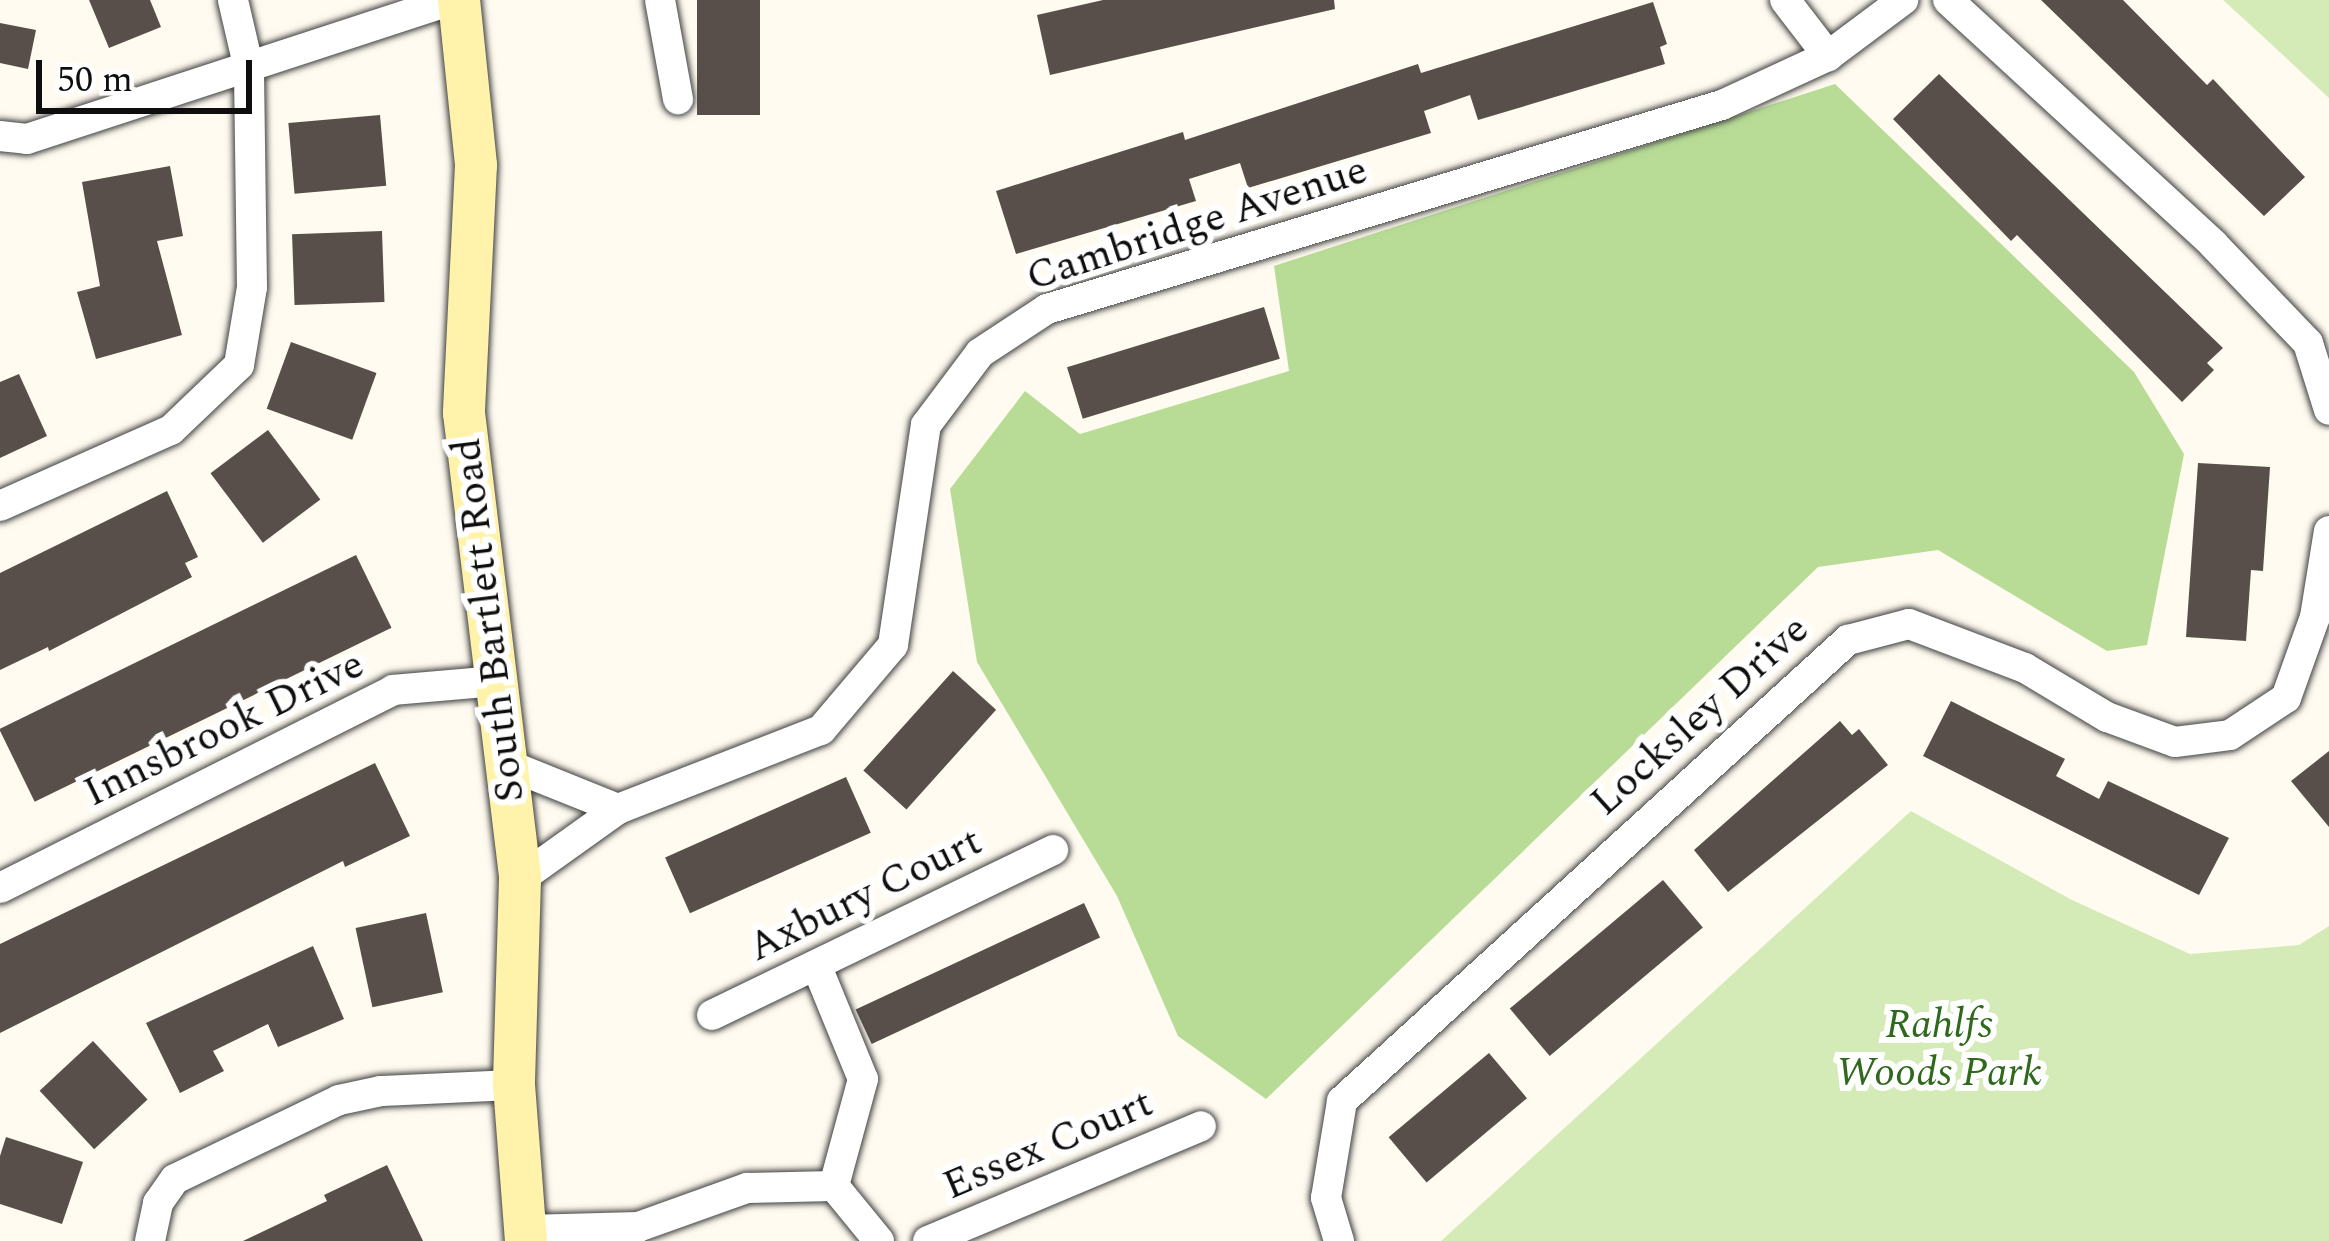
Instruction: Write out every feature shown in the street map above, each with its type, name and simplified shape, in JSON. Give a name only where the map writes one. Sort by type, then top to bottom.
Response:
[{"type":"main road","name":"South Bartlett Road","points":[[456,0],[476,165],[464,412],[520,879],[514,1085],[526,1236]]},
{"type":"street","points":[[0,506],[171,430],[239,365],[252,287],[250,69],[233,0]]},
{"type":"street","points":[[0,136],[27,140],[456,0]]},
{"type":"street","points":[[660,0],[685,78]]},
{"type":"street","points":[[1785,0],[1828,56]]},
{"type":"street","name":"Cambridge Avenue","points":[[520,879],[618,809],[821,730],[893,645],[926,424],[980,352],[1047,309],[1722,105],[1828,56],[1903,0]]},
{"type":"street","points":[[1948,0],[2213,244],[2308,344],[2329,410]]},
{"type":"street","name":"Locksley Drive","points":[[1340,1241],[1325,1198],[1342,1101],[1848,640],[1909,624],[2025,668],[2108,716],[2175,742],[2230,735],[2286,698],[2315,616],[2329,531]]},
{"type":"street","name":"Innsbrook Drive","points":[[0,888],[392,690],[496,682]]},
{"type":"street","points":[[506,764],[618,809]]},
{"type":"street","name":"Axbury Court","points":[[712,1015],[818,968],[1053,850]]},
{"type":"street","points":[[818,968],[863,1079],[834,1186]]},
{"type":"street","points":[[150,1241],[158,1203],[175,1179],[339,1100],[381,1091],[514,1085]]},
{"type":"street","name":"Essex Court","points":[[928,1241],[1202,1126]]},
{"type":"street","points":[[526,1236],[638,1227],[747,1188],[834,1186]]},
{"type":"street","points":[[834,1186],[879,1241]]},
{"type":"green space","points":[[2223,0],[2329,0],[2329,98],[2257,31]]},
{"type":"green space","points":[[1835,84],[2134,372],[2184,454],[2147,645],[2107,651],[1938,550],[1818,567],[1266,1099],[1178,1036],[1117,896],[977,662],[950,489],[1025,391],[1080,434],[1289,371],[1274,266]]},
{"type":"green space","name":"Rahlfs Woods Park","points":[[1911,811],[2072,900],[2190,954],[2299,945],[2329,926],[2329,1241],[1441,1241]]},
{"type":"building","points":[[89,0],[150,0],[161,27],[109,48]]},
{"type":"building","points":[[697,0],[760,0],[760,115],[697,115]]},
{"type":"building","points":[[1103,0],[1334,0],[1335,9],[1050,75],[1037,15]]},
{"type":"building","points":[[2041,0],[2123,0],[2207,85],[2213,79],[2305,177],[2264,216]]},
{"type":"building","points":[[1653,2],[1667,44],[1660,47],[1665,64],[1478,120],[1470,95],[1424,111],[1431,133],[1248,188],[1240,163],[1189,179],[1196,201],[1016,254],[996,191],[1183,132],[1185,140],[1418,64],[1421,73]]},
{"type":"building","points":[[0,23],[36,30],[28,69],[0,63]]},
{"type":"building","points":[[1939,74],[2223,348],[2207,363],[2214,370],[2182,402],[2017,235],[2011,241],[1893,119]]},
{"type":"building","points":[[380,115],[386,186],[295,194],[288,123]]},
{"type":"building","points":[[170,166],[183,236],[157,241],[182,335],[96,359],[77,292],[100,286],[82,182]]},
{"type":"building","points":[[382,231],[384,302],[295,305],[292,234]]},
{"type":"building","points":[[1264,307],[1280,359],[1083,419],[1067,367]]},
{"type":"building","points":[[291,342],[377,373],[352,440],[267,409]]},
{"type":"building","points":[[19,374],[47,436],[0,458],[0,382]]},
{"type":"building","points":[[268,430],[320,499],[263,543],[210,473]]},
{"type":"building","points":[[2198,463],[2270,467],[2263,571],[2251,570],[2246,641],[2186,637]]},
{"type":"building","points":[[167,491],[198,557],[185,563],[192,577],[49,651],[48,647],[0,670],[0,573]]},
{"type":"building","points":[[356,555],[392,628],[35,802],[0,729]]},
{"type":"building","points":[[953,671],[996,710],[906,809],[863,771]]},
{"type":"building","points":[[1951,701],[2065,759],[2056,776],[2099,799],[2108,781],[2229,838],[2199,895],[1923,756]]},
{"type":"building","points":[[1840,721],[1852,735],[1859,729],[1888,765],[1728,892],[1694,850]]},
{"type":"building","points":[[2329,751],[2329,827],[2291,781]]},
{"type":"building","points":[[375,763],[410,836],[345,867],[343,861],[0,1033],[0,944]]},
{"type":"building","points":[[846,777],[871,833],[690,913],[665,858]]},
{"type":"building","points":[[1663,880],[1703,927],[1550,1056],[1510,1009]]},
{"type":"building","points":[[1084,903],[1100,937],[872,1044],[856,1009]]},
{"type":"building","points":[[426,913],[443,992],[372,1007],[356,928]]},
{"type":"building","points":[[313,946],[344,1019],[278,1047],[268,1024],[213,1051],[224,1071],[180,1093],[146,1023]]},
{"type":"building","points":[[93,1041],[148,1100],[94,1149],[40,1091]]},
{"type":"building","points":[[1489,1053],[1527,1098],[1427,1182],[1389,1137]]},
{"type":"building","points":[[6,1137],[83,1162],[62,1224],[0,1204],[0,1156]]},
{"type":"building","points":[[387,1165],[423,1241],[243,1241],[327,1201],[324,1195]]}]
